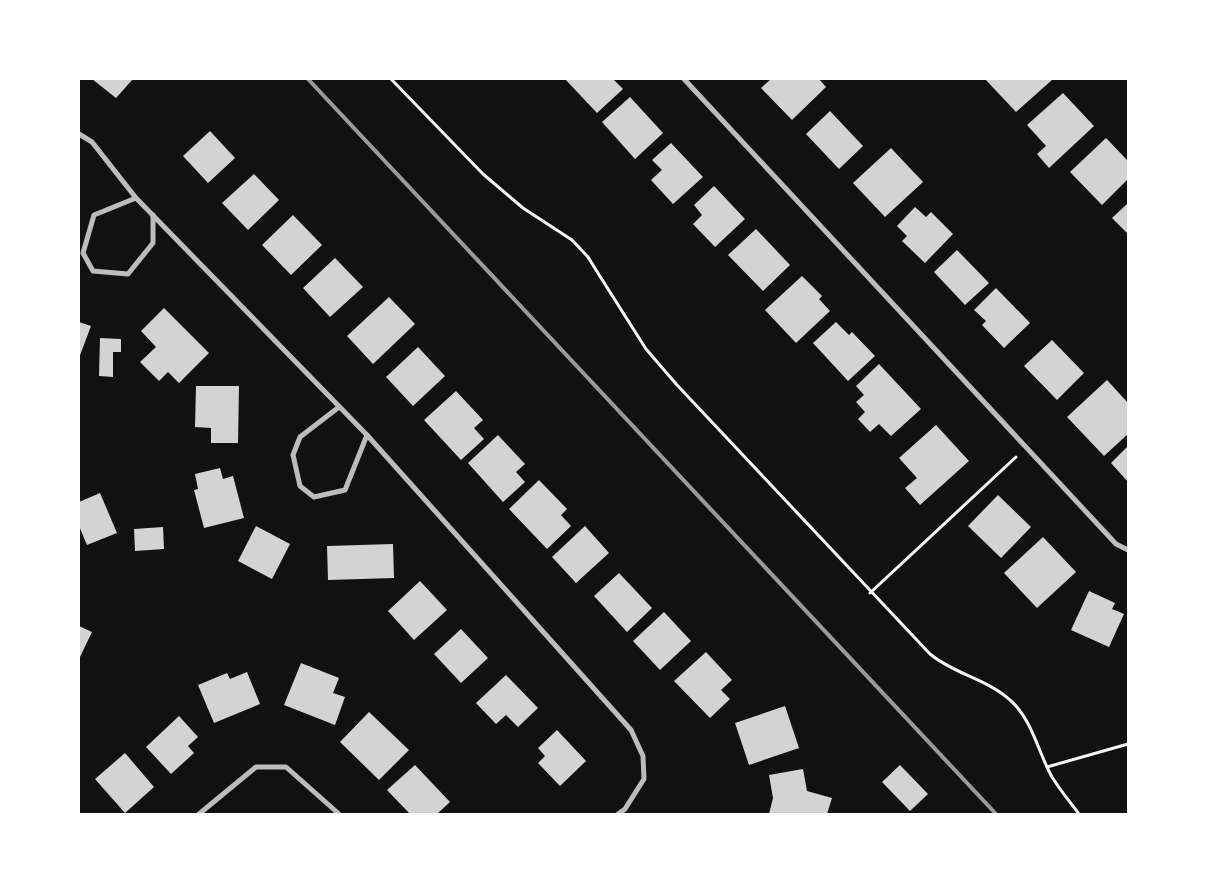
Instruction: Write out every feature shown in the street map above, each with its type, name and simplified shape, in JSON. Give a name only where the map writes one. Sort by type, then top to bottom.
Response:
[{"type":"street","points":[[684,79],[1116,544],[1128,550]]},
{"type":"street","points":[[79,134],[92,142],[136,198],[367,435],[631,730],[643,756],[644,779],[625,809],[618,814]]},
{"type":"street","points":[[136,198],[94,215],[83,253],[93,270],[128,274],[153,243],[153,215]]},
{"type":"street","points":[[339,407],[300,437],[293,455],[300,486],[314,497],[345,490],[367,435]]},
{"type":"street","points":[[199,814],[256,766],[286,767],[339,814]]},
{"type":"path","points":[[391,79],[483,174],[529,212],[572,240],[588,257],[636,334],[656,362],[870,593],[936,660],[995,688],[1011,700],[1022,714],[1036,740],[1047,767],[1063,794],[1079,814]]},
{"type":"path","points":[[870,593],[1016,457]]},
{"type":"path","points":[[1047,767],[1128,744]]},
{"type":"building","points":[[92,79],[133,79],[116,98]]},
{"type":"building","points":[[565,79],[613,79],[623,89],[597,113]]},
{"type":"building","points":[[771,79],[819,79],[826,87],[792,120],[761,88]]},
{"type":"building","points":[[985,79],[1051,79],[1052,80],[1016,112]]},
{"type":"building","points":[[1063,93],[1094,126],[1049,168],[1037,154],[1046,146],[1027,125]]},
{"type":"building","points":[[630,97],[663,133],[635,159],[602,122]]},
{"type":"building","points":[[830,111],[863,146],[839,169],[806,134]]},
{"type":"building","points":[[210,131],[235,158],[208,183],[183,156]]},
{"type":"building","points":[[1106,138],[1128,161],[1128,179],[1102,205],[1070,172]]},
{"type":"building","points":[[671,143],[703,177],[673,204],[651,180],[662,170],[652,160]]},
{"type":"building","points":[[891,148],[923,182],[885,217],[853,183]]},
{"type":"building","points":[[254,174],[279,200],[248,230],[222,203]]},
{"type":"building","points":[[714,186],[745,219],[715,247],[693,224],[702,215],[694,205]]},
{"type":"building","points":[[1128,203],[1128,234],[1112,218]]},
{"type":"building","points":[[915,207],[926,217],[931,212],[953,234],[925,263],[902,241],[907,236],[897,226]]},
{"type":"building","points":[[293,215],[322,245],[291,275],[262,245]]},
{"type":"building","points":[[756,229],[790,265],[763,291],[728,255]]},
{"type":"building","points":[[957,250],[989,283],[965,305],[934,272]]},
{"type":"building","points":[[335,258],[363,287],[330,317],[303,288]]},
{"type":"building","points":[[802,276],[822,296],[819,299],[830,311],[796,343],[765,310]]},
{"type":"building","points":[[996,288],[1030,323],[1004,348],[982,325],[986,321],[974,310]]},
{"type":"building","points":[[389,297],[415,324],[373,364],[347,336]]},
{"type":"building","points":[[164,308],[209,353],[179,383],[168,372],[159,381],[140,362],[156,347],[141,331]]},
{"type":"building","points":[[79,322],[91,326],[79,358]]},
{"type":"building","points":[[836,322],[849,335],[852,332],[875,356],[848,381],[813,343]]},
{"type":"building","points":[[100,338],[121,339],[121,352],[113,352],[113,377],[99,376]]},
{"type":"building","points":[[1052,340],[1084,373],[1057,400],[1024,366]]},
{"type":"building","points":[[418,347],[445,376],[413,406],[386,377]]},
{"type":"building","points":[[879,364],[921,409],[891,436],[879,424],[870,432],[858,419],[865,412],[856,402],[864,395],[856,386]]},
{"type":"building","points":[[1107,380],[1128,403],[1128,434],[1104,456],[1067,417]]},
{"type":"building","points":[[196,386],[239,386],[238,443],[211,443],[211,428],[195,427]]},
{"type":"building","points":[[456,391],[483,420],[474,428],[484,439],[461,460],[424,420]]},
{"type":"building","points":[[936,425],[969,461],[920,505],[905,488],[917,478],[899,458]]},
{"type":"building","points":[[498,435],[525,464],[516,472],[525,482],[503,502],[468,463]]},
{"type":"building","points":[[1128,446],[1128,482],[1111,463]]},
{"type":"building","points":[[220,468],[223,479],[233,476],[244,518],[204,528],[194,490],[198,489],[195,474]]},
{"type":"building","points":[[539,480],[567,509],[561,515],[571,526],[547,549],[509,509]]},
{"type":"building","points":[[100,493],[117,533],[87,545],[79,526],[79,502]]},
{"type":"building","points":[[998,495],[1031,527],[1001,558],[968,526]]},
{"type":"building","points":[[256,526],[290,544],[272,579],[238,561]]},
{"type":"building","points":[[585,526],[609,553],[576,583],[552,557]]},
{"type":"building","points":[[163,527],[164,549],[135,551],[134,529]]},
{"type":"building","points":[[1043,537],[1076,572],[1037,608],[1004,573]]},
{"type":"building","points":[[393,544],[394,578],[328,580],[327,546]]},
{"type":"building","points":[[619,573],[652,608],[627,632],[594,596]]},
{"type":"building","points":[[420,581],[447,610],[414,640],[388,611]]},
{"type":"building","points":[[1089,591],[1115,603],[1112,609],[1124,614],[1109,647],[1071,630]]},
{"type":"building","points":[[664,612],[691,641],[660,670],[633,641]]},
{"type":"building","points":[[79,626],[92,632],[79,659]]},
{"type":"building","points":[[461,629],[488,658],[461,683],[434,654]]},
{"type":"building","points":[[706,652],[732,680],[721,690],[730,699],[710,718],[674,681]]},
{"type":"building","points":[[301,663],[339,678],[333,693],[345,697],[335,725],[284,705]]},
{"type":"building","points":[[247,672],[260,704],[214,723],[198,685],[227,673],[230,679]]},
{"type":"building","points":[[506,675],[538,708],[518,727],[506,715],[496,724],[476,703]]},
{"type":"building","points":[[785,706],[799,748],[749,765],[735,723]]},
{"type":"building","points":[[369,712],[409,750],[379,780],[340,742]]},
{"type":"building","points":[[179,716],[198,737],[188,746],[194,753],[171,774],[146,747]]},
{"type":"building","points":[[557,730],[586,761],[560,786],[538,763],[545,756],[538,748]]},
{"type":"building","points":[[125,753],[154,787],[125,813],[95,779]]},
{"type":"building","points":[[415,765],[450,802],[437,814],[410,814],[387,790]]},
{"type":"building","points":[[900,765],[928,794],[910,811],[882,782]]},
{"type":"building","points":[[803,769],[807,791],[832,798],[827,814],[769,814],[773,798],[769,775]]},
{"type":"railway","points":[[308,79],[996,814]]}]
